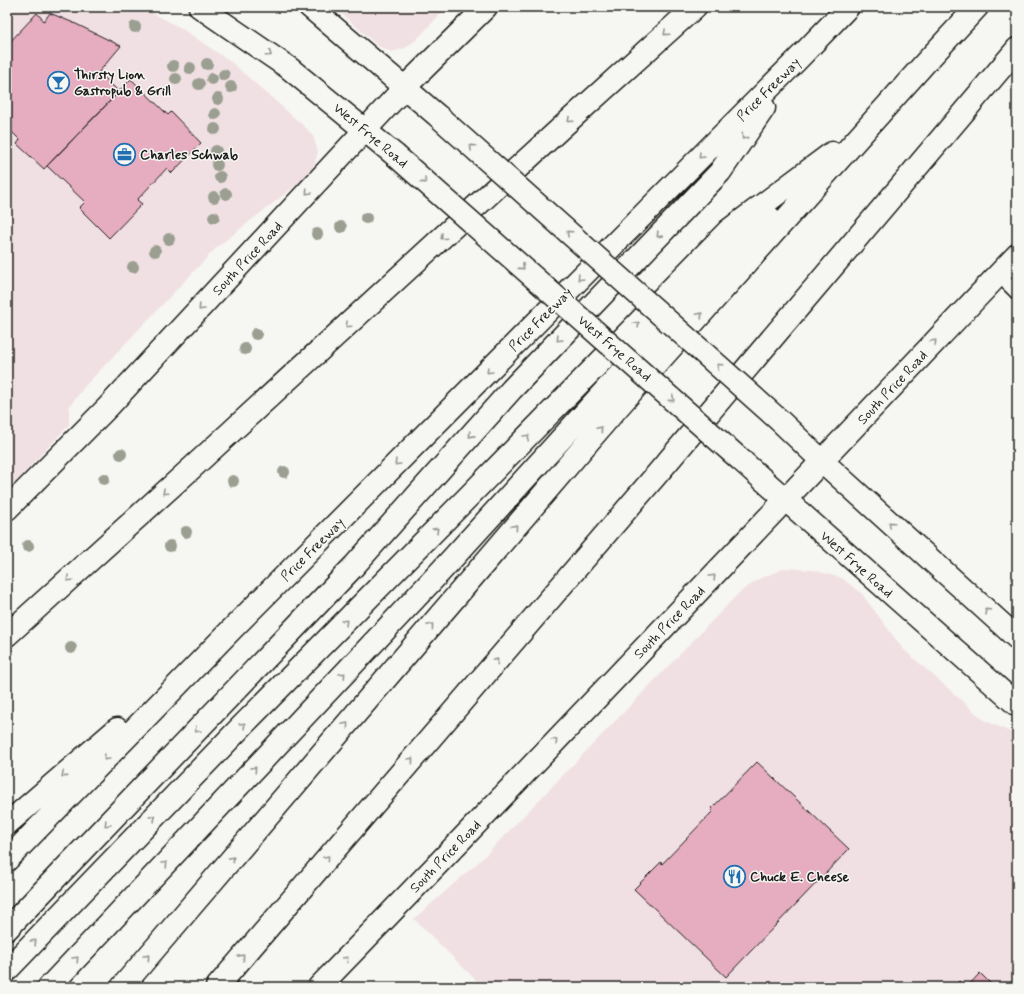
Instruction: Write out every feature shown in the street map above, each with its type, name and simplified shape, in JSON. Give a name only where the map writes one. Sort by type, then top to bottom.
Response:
[{"type":"main road","name":"West Frye Road","points":[[200,7],[289,68],[395,155],[1017,705]]},
{"type":"main road","points":[[310,7],[406,87],[779,420],[1017,638]]},
{"type":"main road","name":"South Price Road","points":[[7,509],[108,407],[365,130],[486,7]]},
{"type":"main road","points":[[7,635],[212,450],[695,7]]},
{"type":"main road","name":"Price Freeway","points":[[231,630],[848,7]]},
{"type":"main road","points":[[122,987],[618,407],[870,124],[977,7]]},
{"type":"main road","points":[[217,987],[658,473],[1017,49]]},
{"type":"main road","points":[[7,929],[354,566],[512,389],[720,172],[798,59]]},
{"type":"main road","points":[[7,970],[240,728],[474,492],[729,230],[870,124]]},
{"type":"main road","points":[[49,987],[440,572],[723,261],[870,124]]},
{"type":"main road","name":"South Price Road","points":[[318,987],[470,831],[786,500],[1017,254]]},
{"type":"main road","points":[[7,824],[231,630]]},
{"type":"main road","points":[[7,860],[231,630]]},
{"type":"lane","points":[[998,274],[1017,294]]},
{"type":"shaded area","points":[[7,7],[141,7],[181,28],[231,62],[306,128],[313,136],[318,152],[314,166],[305,178],[217,247],[85,386],[69,407],[69,425],[7,491]]},
{"type":"shaded area","points":[[334,7],[447,7],[416,40],[405,48],[392,52],[378,46]]},
{"type":"shaded area","points":[[785,568],[812,570],[842,578],[862,594],[903,649],[984,720],[1017,735],[1017,987],[483,987],[414,919],[482,859],[740,592],[759,579]]},
{"type":"building","name":"Thirsty Lion Gastropub & Grill","points":[[37,13],[44,21],[50,13],[121,46],[99,72],[119,92],[44,169],[17,144],[20,140],[7,127],[7,45]]},
{"type":"building","name":"Charles Schwab","points":[[131,79],[168,115],[171,112],[201,143],[172,173],[167,168],[137,200],[142,204],[109,238],[79,208],[85,202],[47,166]]},
{"type":"building","name":"Chuck E. Cheese","points":[[757,762],[849,849],[726,977],[634,889],[661,862],[662,864],[713,811],[711,809]]},
{"type":"building","points":[[980,973],[994,987],[967,987]]},
{"type":"building","points":[[959,981],[965,987],[954,987]]},
{"type":"place","name":"Thirsty Lion Gastropub & Grill","points":[[58,82]]},
{"type":"place","name":"Charles Schwab","points":[[124,154]]},
{"type":"place","name":"Chuck E. Cheese","points":[[735,876]]}]
